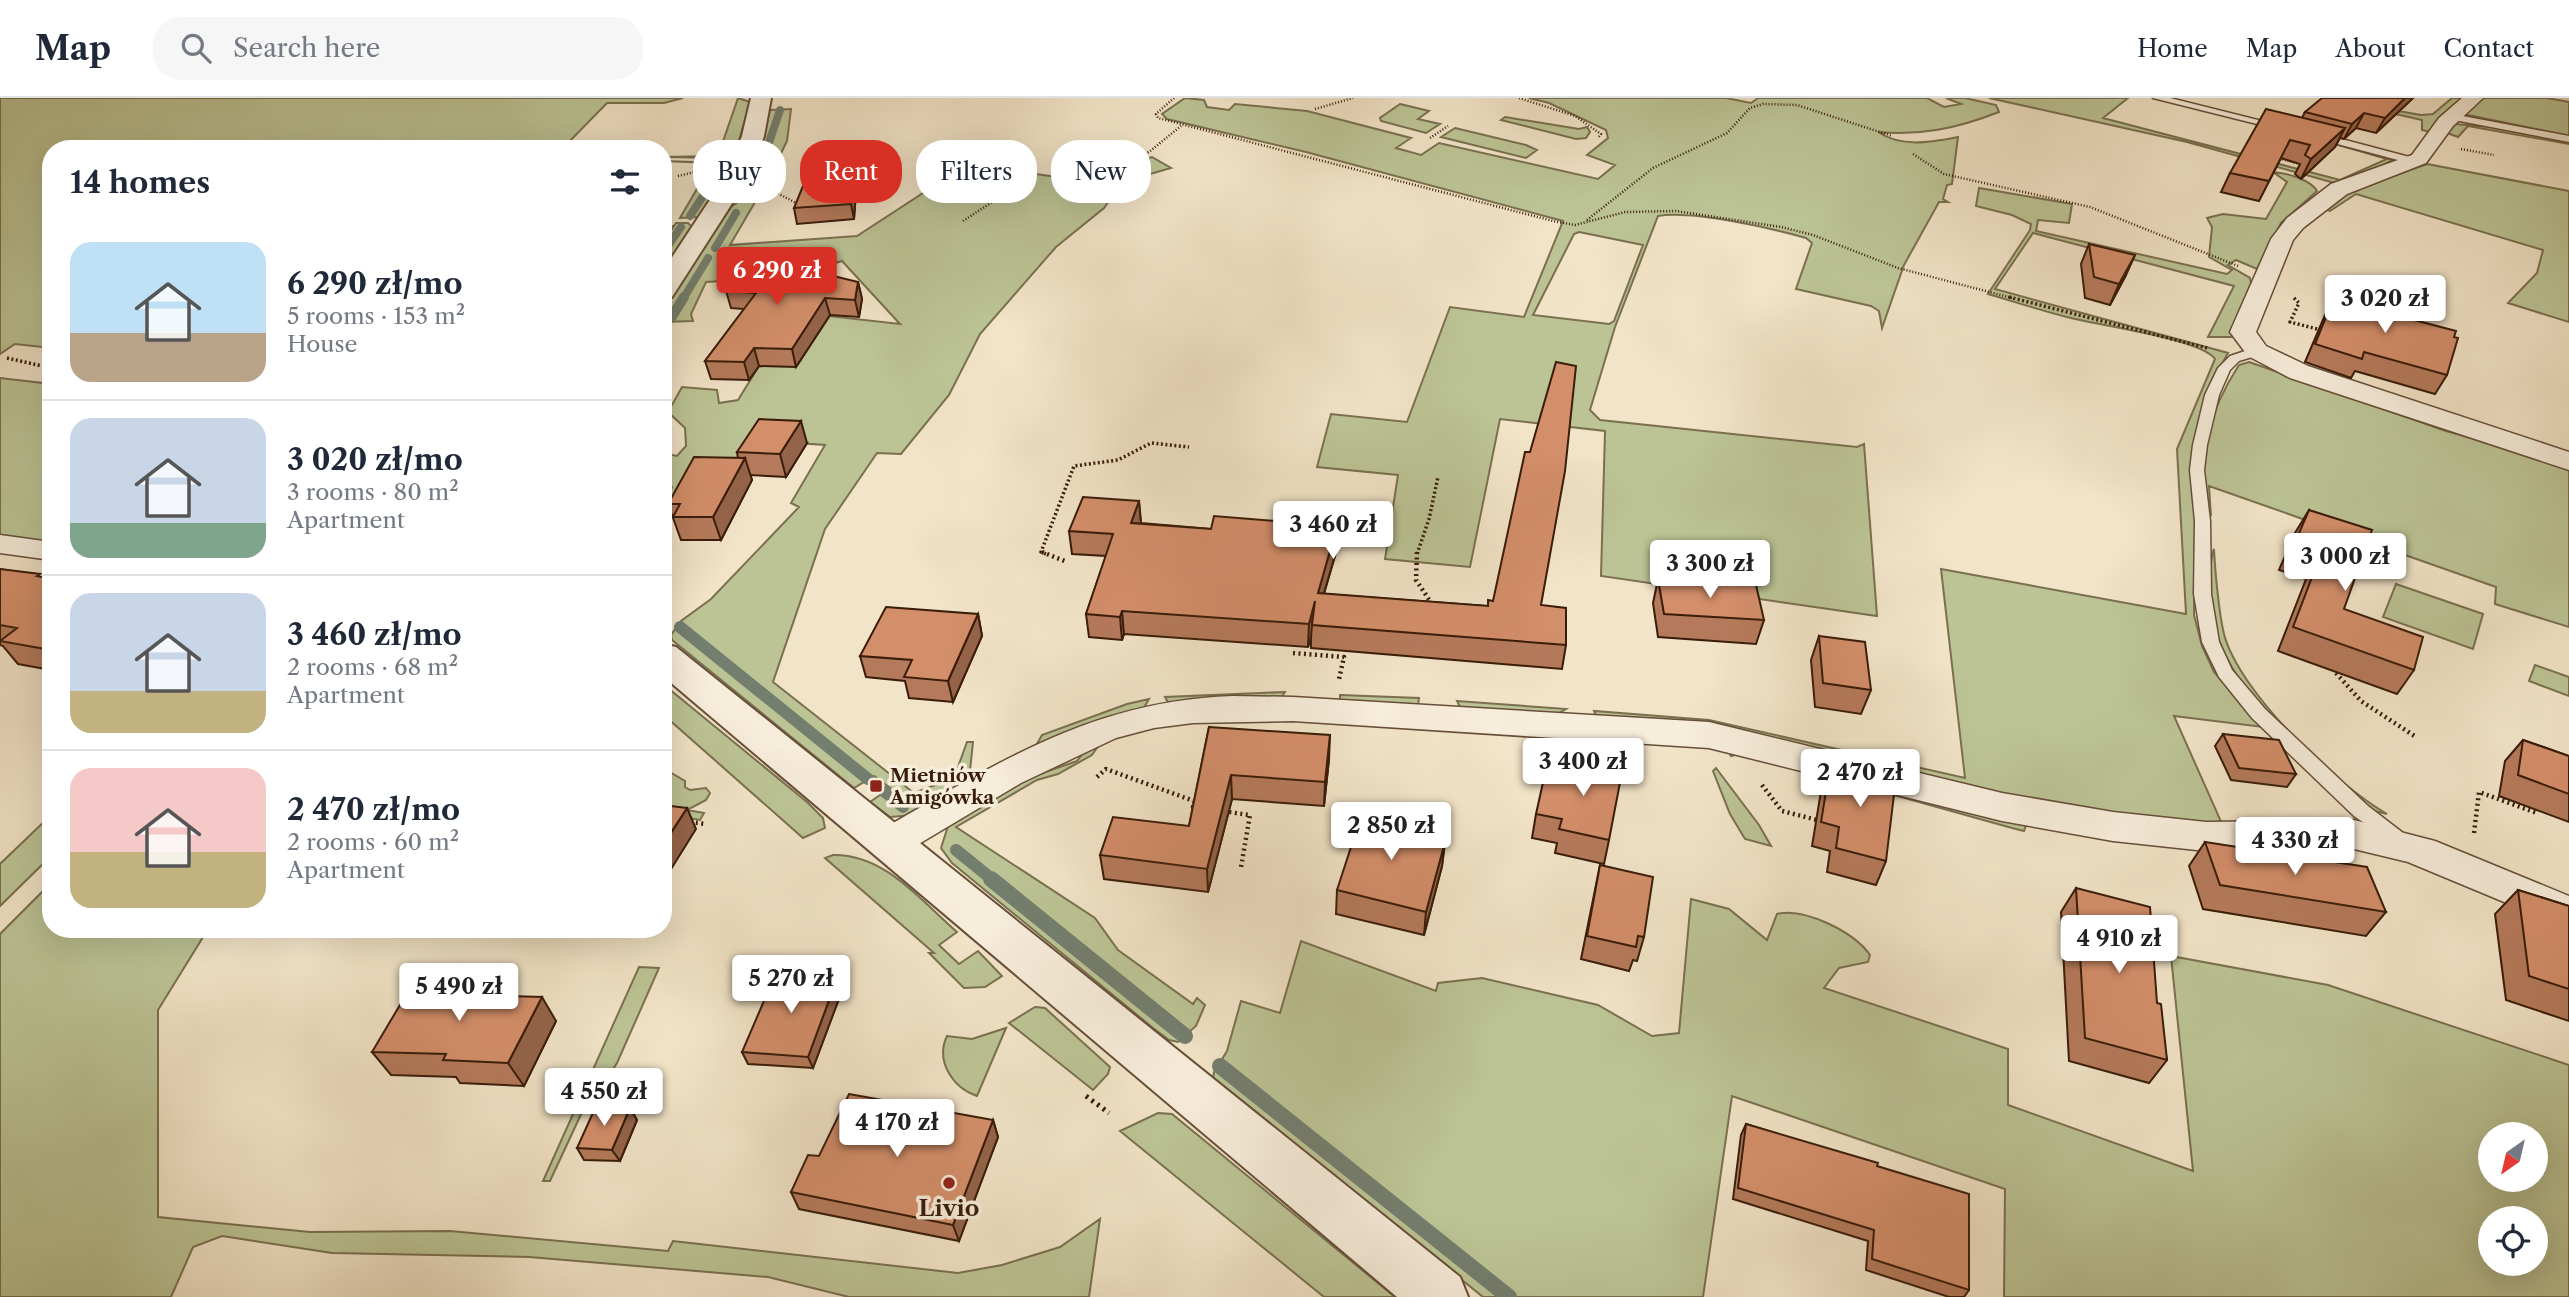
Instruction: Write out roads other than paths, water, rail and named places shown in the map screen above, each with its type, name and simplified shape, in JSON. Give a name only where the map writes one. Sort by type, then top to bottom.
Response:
[{"type":"street","points":[[672,277],[737,177],[753,136],[761,98]]},
{"type":"street","points":[[2473,98],[2452,117],[2424,155],[2339,190],[2310,210],[2282,239],[2243,332],[2257,351],[2304,374],[2569,461]]},
{"type":"street","points":[[0,544],[42,550]]},
{"type":"street","points":[[672,664],[1440,1297]]},
{"type":"street","points":[[888,844],[1048,754],[1095,733],[1157,715],[1228,707],[1709,736],[1754,744],[1982,802],[2127,828],[2191,837],[2339,833],[2369,836],[2407,846],[2569,913]]},
{"type":"lane","points":[[2158,98],[2413,161]]},
{"type":"lane","points":[[2452,117],[2569,139]]},
{"type":"lane","points":[[2257,351],[2233,359],[2225,368],[2211,402],[2199,444],[2197,470],[2203,529],[2201,589],[2208,637],[2232,682],[2250,704],[2367,819],[2407,846]]},
{"type":"waterway","points":[[770,140],[780,110]]},
{"type":"waterway","points":[[690,216],[698,203]]},
{"type":"waterway","points":[[715,248],[736,213]]},
{"type":"waterway","points":[[672,240],[681,227]]},
{"type":"waterway","points":[[683,299],[708,258]]},
{"type":"waterway","points":[[672,316],[684,297]]},
{"type":"waterway","points":[[680,627],[868,779]]},
{"type":"waterway","points":[[885,792],[903,807]]},
{"type":"waterway","points":[[956,850],[993,880]]},
{"type":"waterway","points":[[991,879],[1185,1036]]},
{"type":"waterway","points":[[1220,1066],[1509,1297]]},
{"type":"place","name":"Mietniów Amigówka","points":[[876,786]]},
{"type":"place","name":"Livio","points":[[949,1183]]}]
